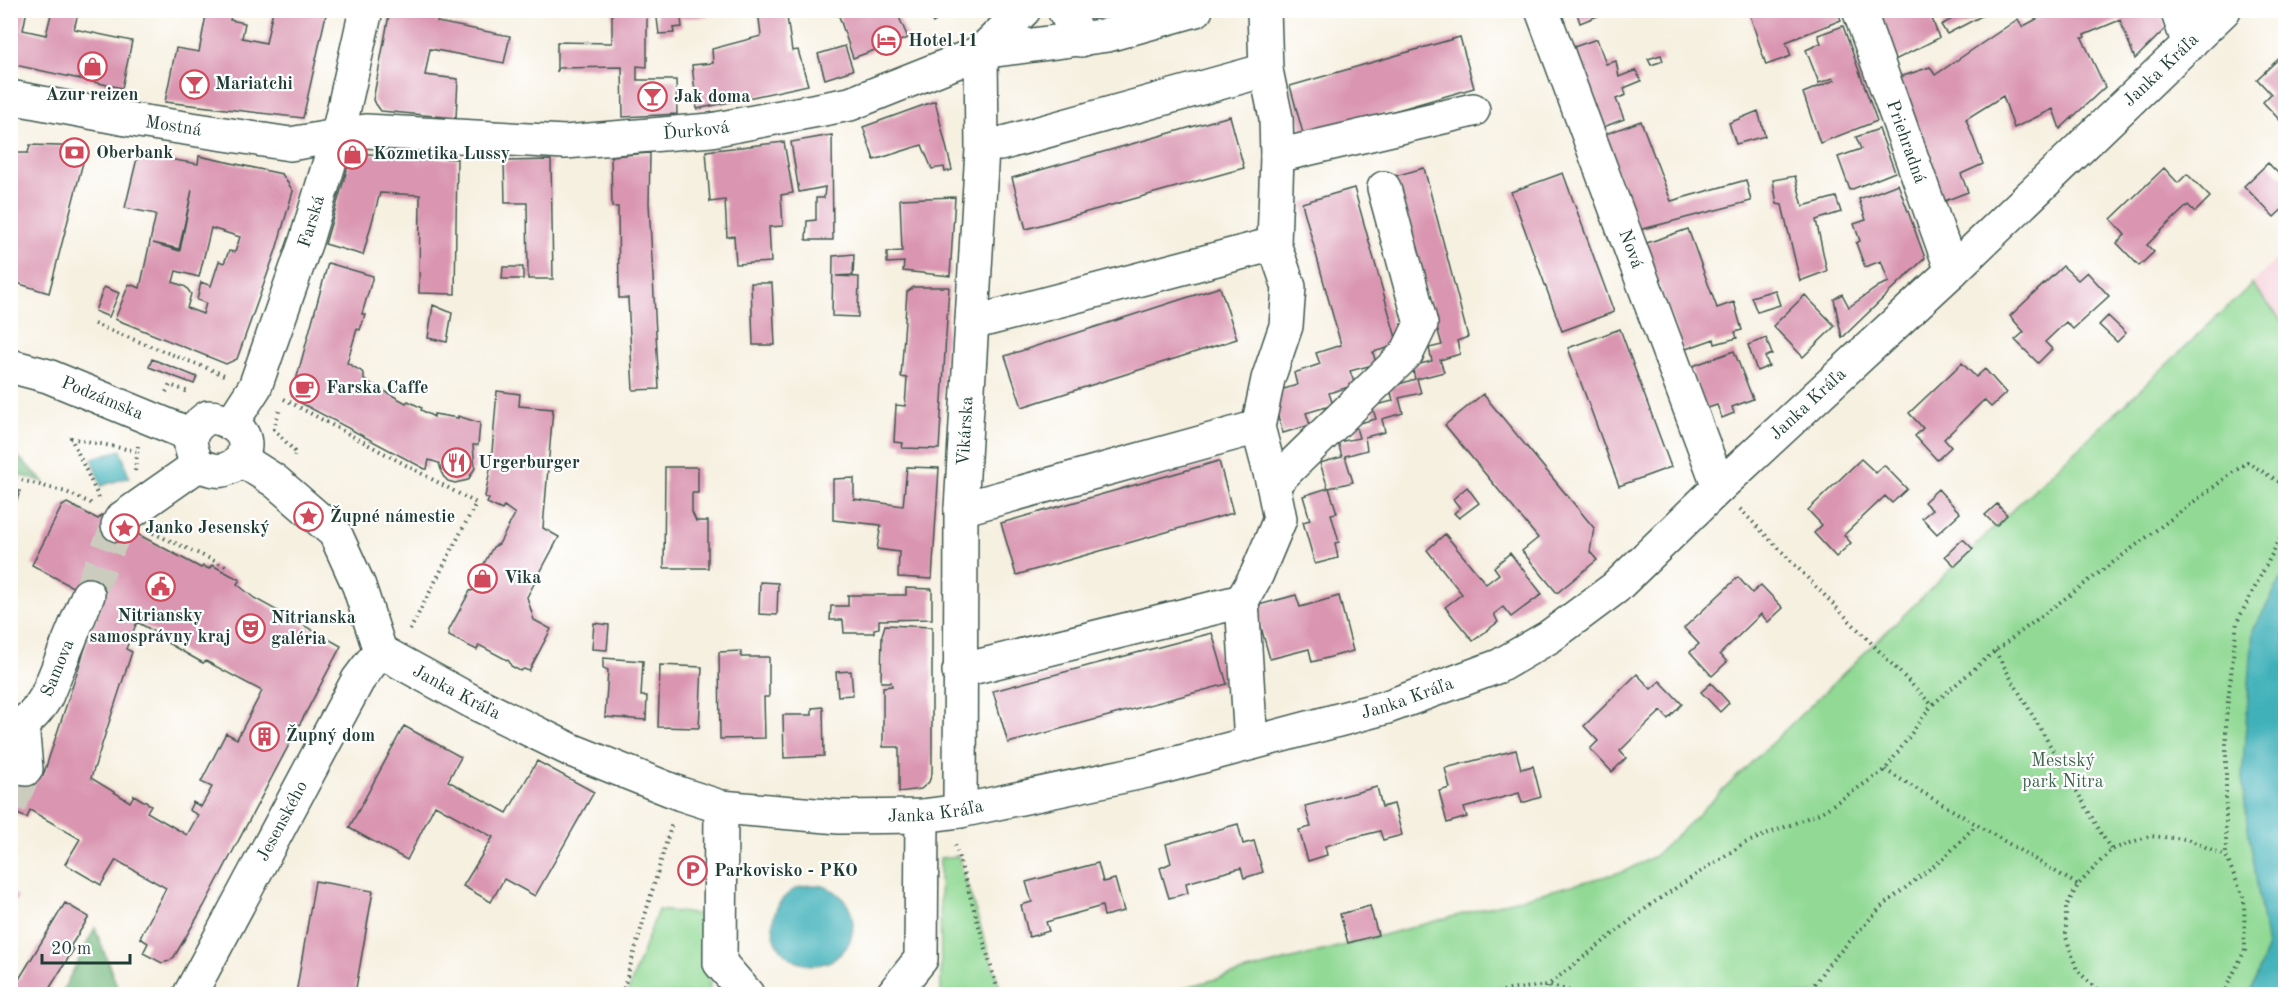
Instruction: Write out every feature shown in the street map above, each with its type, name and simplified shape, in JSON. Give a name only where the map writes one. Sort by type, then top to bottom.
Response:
[{"type":"street","name":"Farská","points":[[231,424],[269,393],[306,241],[338,134],[366,10]]},
{"type":"street","name":"Ďurková","points":[[338,134],[366,131],[565,142],[711,130],[850,104],[981,52],[1024,10]]},
{"type":"street","points":[[1064,10],[1081,40]]},
{"type":"street","points":[[981,52],[1108,35],[1197,10]]},
{"type":"street","points":[[1251,743],[1242,601],[1257,574],[1280,519],[1258,427],[1268,379],[1286,326],[1289,287],[1274,244],[1276,118],[1266,70],[1264,10]]},
{"type":"street","name":"Nová","points":[[1542,10],[1719,487]]},
{"type":"street","name":"Priehradná","points":[[1859,10],[1952,271]]},
{"type":"street","points":[[2177,10],[2189,45]]},
{"type":"street","name":"Janka Kráľa","points":[[394,643],[473,702],[571,750],[681,794],[722,807],[839,817],[922,816],[956,824],[1387,707],[1499,666],[1549,637],[1615,588],[1719,487],[1952,271],[2224,10]]},
{"type":"street","name":"Vikárska","points":[[956,824],[961,509],[982,149],[981,52]]},
{"type":"street","points":[[1000,144],[1266,70]]},
{"type":"street","name":"Mostná","points":[[10,97],[132,120],[286,144],[338,134]]},
{"type":"street","points":[[1277,156],[1473,110]]},
{"type":"street","points":[[1273,484],[1407,353],[1421,324],[1384,188]]},
{"type":"street","points":[[972,323],[1274,244]]},
{"type":"street","name":"Podzámska","points":[[10,366],[48,376],[194,450]]},
{"type":"street","points":[[118,525],[121,519],[194,450],[199,423],[208,417],[221,417],[240,432],[245,442],[242,460],[229,469],[215,472],[194,450]]},
{"type":"street","points":[[961,509],[1258,427]]},
{"type":"street","points":[[242,460],[275,481],[335,533],[359,586],[394,643]]},
{"type":"street","name":"Samova","points":[[16,726],[36,713],[46,697],[88,595]]},
{"type":"street","points":[[959,671],[1242,601]]},
{"type":"street","name":"Jesenského","points":[[190,994],[358,680],[394,643]]},
{"type":"street","points":[[16,726],[26,769]]},
{"type":"street","points":[[722,807],[720,963],[747,994]]},
{"type":"street","points":[[893,994],[921,959],[922,816]]},
{"type":"path","points":[[94,324],[269,393],[477,503],[394,643]]},
{"type":"path","points":[[269,393],[274,429],[296,453],[275,481]]},
{"type":"path","points":[[1548,985],[1653,903],[1743,844],[1822,812],[1885,770],[1932,705],[1995,651],[2247,462],[2286,486]]},
{"type":"path","points":[[10,477],[66,492]]},
{"type":"path","points":[[1719,487],[1932,705]]},
{"type":"path","points":[[2223,994],[2245,950],[2244,899],[2226,856],[2226,718],[2237,622],[2286,527]]},
{"type":"path","points":[[1995,651],[2111,850]]},
{"type":"path","points":[[1885,770],[2078,885]]},
{"type":"path","points":[[622,994],[681,794]]},
{"type":"path","points":[[956,824],[999,994]]},
{"type":"path","points":[[1808,994],[1826,967],[1881,907],[1945,857],[1976,825]]},
{"type":"path","points":[[2101,994],[2077,970],[2066,937],[2066,907],[2078,885],[2111,850],[2149,836],[2187,839],[2226,856]]},
{"type":"path","points":[[1548,985],[1548,994]]},
{"type":"path","points":[[1479,994],[1548,985],[1581,994]]},
{"type":"shaded area","points":[[2285,250],[2285,325],[2252,284]]},
{"type":"green space","name":"Mestský park Nitra","points":[[2252,284],[2285,325],[2285,994],[1160,994],[1625,871],[1655,856],[2007,515]]},
{"type":"green space","points":[[11,450],[45,482],[11,473]]},
{"type":"green space","points":[[958,856],[1002,994],[941,994],[940,858]]},
{"type":"green space","points":[[658,910],[706,915],[710,994],[627,994]]},
{"type":"green space","points":[[95,928],[120,994],[61,994]]},
{"type":"water","points":[[121,450],[129,477],[101,486],[92,458]]},
{"type":"water","points":[[2285,572],[2285,994],[2250,994],[2267,948],[2242,778],[2253,630]]},
{"type":"water","points":[[805,885],[821,885],[842,896],[853,917],[853,933],[842,954],[821,965],[805,965],[791,959],[779,947],[773,933],[773,917],[779,903],[791,891]]},
{"type":"building","points":[[10,10],[27,10],[23,30],[46,35],[52,10],[79,10],[74,29],[132,41],[122,88],[10,64]]},
{"type":"building","points":[[207,10],[232,10],[230,20],[245,23],[242,38],[266,43],[273,10],[327,10],[303,118],[165,102],[176,48],[199,52]]},
{"type":"building","points":[[390,10],[440,10],[437,22],[510,36],[504,63],[430,49],[425,75],[458,79],[456,118],[381,111],[373,100]]},
{"type":"building","points":[[612,10],[647,10],[647,67],[637,66],[637,80],[676,80],[677,114],[623,117],[622,67],[559,68],[557,72],[557,42],[612,43]]},
{"type":"building","points":[[656,10],[708,10],[708,17],[681,18],[682,27],[673,28],[674,33],[659,34]]},
{"type":"building","points":[[758,10],[786,10],[792,51],[798,50],[808,85],[697,109],[692,65],[713,63],[712,49],[761,36]]},
{"type":"building","points":[[837,10],[896,10],[908,38],[853,58]]},
{"type":"building","points":[[924,10],[952,10],[933,23]]},
{"type":"building","points":[[1576,10],[1604,10],[1605,13],[1580,23]]},
{"type":"building","points":[[1752,10],[1837,10],[1841,20],[1786,42],[1791,56],[1766,65],[1749,12]]},
{"type":"building","points":[[1875,10],[1929,10],[1939,38],[1893,61]]},
{"type":"building","points":[[1967,10],[1993,10],[1947,34],[1941,25],[1963,13],[1965,17],[1970,15]]},
{"type":"building","points":[[2053,10],[2160,10],[2166,28],[2135,59],[2120,20],[2084,35],[2085,37],[2082,38],[2105,87],[2060,129],[2053,109],[2014,128],[2003,96],[1966,119],[1983,164],[1961,174],[1968,192],[1942,202],[1897,78],[1930,67],[1935,75],[2018,19],[2022,27]]},
{"type":"building","points":[[1843,26],[1877,121],[1820,143],[1803,93],[1835,80],[1833,78],[1819,83],[1806,50],[1821,43],[1818,35]]},
{"type":"building","points":[[1460,37],[1474,88],[1304,137],[1290,86]]},
{"type":"building","points":[[1597,39],[1606,64],[1616,61],[1619,77],[1636,70],[1641,81],[1624,88],[1626,95],[1616,99],[1624,119],[1601,128],[1571,48]]},
{"type":"building","points":[[845,46],[853,70],[825,79],[818,54]]},
{"type":"building","points":[[2286,52],[2286,127],[2263,102],[2271,94],[2257,79]]},
{"type":"building","points":[[1661,55],[1663,61],[1651,65],[1648,59]]},
{"type":"building","points":[[935,101],[952,170],[945,172],[944,167],[932,169],[922,145],[874,160],[863,127]]},
{"type":"building","points":[[1758,111],[1765,136],[1736,144],[1729,123]]},
{"type":"building","points":[[1230,116],[1244,168],[1026,229],[1012,178]]},
{"type":"building","points":[[1641,121],[1671,201],[1746,180],[1751,201],[1639,230],[1603,135]]},
{"type":"building","points":[[1879,129],[1895,172],[1850,190],[1838,157],[1861,149],[1856,137]]},
{"type":"building","points":[[832,135],[833,240],[806,240],[807,221],[816,220],[816,198],[824,198],[825,187],[799,192],[791,142]]},
{"type":"building","points":[[784,142],[793,193],[781,195],[783,226],[769,227],[771,262],[736,264],[734,236],[727,237],[725,200],[710,202],[706,151]]},
{"type":"building","points":[[30,145],[87,147],[49,293],[10,281],[10,153],[28,153]]},
{"type":"building","points":[[352,153],[457,159],[455,294],[419,293],[420,195],[380,193],[363,255],[325,244]]},
{"type":"building","points":[[650,153],[649,203],[659,389],[633,390],[628,298],[619,298],[618,207],[612,207],[611,156]]},
{"type":"building","points":[[138,154],[198,164],[199,156],[282,174],[293,191],[276,250],[237,359],[226,364],[115,319],[129,284],[140,288],[156,214],[125,208]],"holes":[[[192,190],[180,251],[153,243],[179,249]],[[211,228],[240,237],[235,252],[229,251],[224,263],[219,261],[211,286],[201,282],[197,300],[206,303],[203,314],[187,308],[191,294],[186,287],[173,282],[176,271],[199,277]]]},
{"type":"building","points":[[551,160],[553,279],[528,279],[527,203],[505,203],[504,161]]},
{"type":"building","points":[[2268,163],[2286,181],[2286,206],[2274,217],[2244,186]]},
{"type":"building","points":[[1424,168],[1468,337],[1457,341],[1460,354],[1440,360],[1444,372],[1417,379],[1421,393],[1399,398],[1403,413],[1382,419],[1385,432],[1365,437],[1367,450],[1345,456],[1353,482],[1329,488],[1337,513],[1331,514],[1339,542],[1335,543],[1338,558],[1315,564],[1303,522],[1310,520],[1303,496],[1328,488],[1320,463],[1342,457],[1338,442],[1359,438],[1355,424],[1376,419],[1372,406],[1393,401],[1390,387],[1415,379],[1412,366],[1432,361],[1429,348],[1442,345],[1395,176]]},
{"type":"building","points":[[2164,168],[2178,183],[2187,174],[2210,197],[2195,212],[2188,205],[2167,225],[2147,245],[2154,252],[2139,266],[2117,243],[2125,235],[2111,219]]},
{"type":"building","points":[[1563,173],[1614,312],[1562,331],[1511,192]]},
{"type":"building","points":[[1795,176],[1803,206],[1836,197],[1841,212],[1816,220],[1827,271],[1800,281],[1782,205],[1777,204],[1773,180]]},
{"type":"building","points":[[1898,184],[1925,258],[1842,338],[1834,299],[1842,294],[1849,307],[1879,286],[1889,282],[1881,261],[1865,267],[1856,243],[1860,241],[1854,224],[1866,220],[1859,199]]},
{"type":"building","points":[[1354,188],[1398,345],[1373,352],[1376,364],[1350,371],[1355,385],[1329,393],[1333,405],[1306,413],[1310,425],[1283,433],[1271,393],[1297,385],[1294,373],[1320,364],[1316,353],[1341,345],[1302,203]]},
{"type":"building","points":[[955,197],[950,276],[903,271],[904,262],[887,263],[887,252],[902,251],[900,199]]},
{"type":"building","points":[[1688,229],[1717,308],[1734,302],[1742,330],[1735,332],[1737,338],[1715,344],[1714,339],[1683,350],[1644,244]]},
{"type":"building","points":[[854,254],[853,275],[836,276],[859,277],[858,317],[832,316],[833,256]]},
{"type":"building","points":[[328,263],[373,276],[362,314],[365,315],[360,330],[357,329],[347,363],[364,374],[364,380],[406,403],[408,401],[422,408],[421,410],[434,417],[434,414],[458,418],[458,416],[480,423],[478,445],[473,445],[475,468],[468,480],[455,483],[448,481],[443,476],[439,463],[429,460],[427,469],[425,469],[297,401],[292,395]]},
{"type":"building","points":[[2063,266],[2078,280],[2087,272],[2109,296],[2073,329],[2066,322],[2045,342],[2052,349],[2038,363],[2015,340],[2024,332],[2010,316]]},
{"type":"building","points":[[503,267],[523,267],[523,279],[502,279]]},
{"type":"building","points":[[751,283],[772,283],[775,345],[753,345]]},
{"type":"building","points":[[104,287],[119,293],[109,317],[95,311]]},
{"type":"building","points":[[914,287],[949,287],[939,449],[902,448],[903,443],[894,442],[896,405],[905,406],[907,378],[901,377],[907,292]]},
{"type":"building","points":[[1220,287],[1237,339],[1022,407],[1005,356]]},
{"type":"building","points":[[1775,290],[1780,305],[1757,312],[1751,297]]},
{"type":"building","points":[[1805,295],[1835,326],[1803,357],[1773,326]]},
{"type":"building","points":[[433,305],[452,313],[447,342],[428,338]]},
{"type":"building","points":[[2108,316],[2126,333],[2117,342],[2099,325]]},
{"type":"building","points":[[1620,329],[1671,467],[1619,486],[1568,348]]},
{"type":"building","points":[[1766,338],[1772,354],[1765,357],[1769,366],[1757,371],[1748,345]]},
{"type":"building","points":[[1734,351],[1753,399],[1732,407],[1734,413],[1722,418],[1717,405],[1705,409],[1690,367]]},
{"type":"building","points":[[152,359],[197,377],[194,384],[149,367]]},
{"type":"building","points":[[1962,363],[1976,377],[1985,369],[2006,393],[1991,407],[1984,400],[1944,439],[1951,447],[1937,460],[1915,436],[1923,428],[1909,413]]},
{"type":"building","points":[[497,391],[520,394],[519,406],[553,409],[543,528],[559,537],[527,597],[534,620],[551,629],[529,671],[524,669],[520,671],[511,666],[509,661],[479,645],[477,650],[449,636],[449,630],[482,574],[481,569],[493,547],[499,544],[515,514],[504,506],[502,510],[487,503],[489,499],[485,497],[491,464]]},
{"type":"building","points":[[1483,394],[1594,528],[1590,552],[1597,560],[1557,593],[1522,551],[1538,538],[1445,425]]},
{"type":"building","points":[[1861,459],[1876,473],[1884,465],[1907,489],[1892,503],[1885,496],[1844,535],[1851,543],[1836,557],[1814,533],[1822,525],[1808,510]]},
{"type":"building","points":[[1219,461],[1233,513],[1016,575],[1001,523]]},
{"type":"building","points":[[665,467],[698,467],[698,493],[692,493],[692,512],[696,521],[708,521],[708,568],[664,568]]},
{"type":"building","points":[[907,467],[939,468],[932,579],[898,577],[899,552],[877,549],[881,525],[833,520],[833,479],[854,478],[854,499],[903,506]]},
{"type":"building","points":[[1467,487],[1479,503],[1459,518],[1454,513],[1460,508],[1453,499]]},
{"type":"building","points":[[10,488],[20,491],[14,509],[10,508]]},
{"type":"building","points":[[1938,489],[1960,513],[1937,534],[1922,518],[1932,510],[1924,502]]},
{"type":"building","name":"Župný dom","points":[[67,503],[98,519],[102,515],[201,568],[203,566],[209,569],[212,565],[240,580],[237,584],[254,598],[341,646],[204,906],[174,957],[162,963],[143,953],[148,943],[140,938],[166,888],[116,860],[101,885],[65,864],[80,839],[30,810],[27,818],[10,811],[10,763],[43,776],[102,603],[32,565],[62,506]],"holes":[[[137,622],[164,637],[164,641],[203,663],[206,661],[262,691],[237,739],[226,733],[201,782],[212,787],[201,807],[193,802],[189,810],[198,815],[187,835],[147,812],[151,805],[134,795],[130,802],[91,778],[132,652],[126,649]]]},
{"type":"building","points":[[1997,504],[2007,515],[1996,526],[1985,515]]},
{"type":"building","points":[[1445,534],[1486,584],[1499,574],[1494,567],[1510,553],[1542,594],[1511,617],[1503,607],[1494,614],[1498,622],[1473,641],[1445,607],[1462,594],[1427,550]]},
{"type":"building","points":[[1963,539],[1973,549],[1955,566],[1945,556]]},
{"type":"building","points":[[1738,577],[1752,593],[1761,585],[1783,608],[1768,622],[1761,614],[1720,654],[1727,662],[1712,676],[1690,652],[1699,644],[1684,628]]},
{"type":"building","points":[[760,582],[778,583],[777,615],[759,614]]},
{"type":"building","points":[[906,588],[932,589],[932,619],[879,620],[879,628],[874,629],[874,633],[844,633],[843,620],[830,620],[831,606],[848,606],[848,595],[906,595]]},
{"type":"building","points":[[1296,595],[1300,607],[1339,596],[1353,651],[1312,662],[1309,649],[1270,659],[1255,606]]},
{"type":"building","points":[[594,623],[609,625],[607,650],[592,649]]},
{"type":"building","points":[[885,625],[932,627],[932,773],[929,782],[921,789],[899,792],[899,747],[883,747],[883,687],[892,686],[891,682],[881,682],[882,635]]},
{"type":"building","points":[[1212,633],[1227,684],[1008,743],[993,691]]},
{"type":"building","points":[[741,651],[741,657],[769,657],[769,697],[764,697],[765,738],[720,739],[719,652]]},
{"type":"building","points":[[603,658],[643,661],[641,696],[647,696],[646,720],[605,717],[608,670],[603,668]]},
{"type":"building","points":[[660,665],[702,667],[699,728],[658,727]]},
{"type":"building","points":[[851,671],[853,695],[838,696],[836,672]]},
{"type":"building","points":[[1637,674],[1651,689],[1660,681],[1682,704],[1668,719],[1661,711],[1640,731],[1620,751],[1626,758],[1612,772],[1590,749],[1598,741],[1584,726]]},
{"type":"building","points":[[1711,683],[1729,703],[1720,712],[1701,692]]},
{"type":"building","points":[[823,707],[824,756],[784,758],[783,715],[812,715],[812,708]]},
{"type":"building","points":[[404,726],[461,757],[448,781],[507,813],[537,761],[594,792],[535,896],[504,879],[491,902],[463,886],[493,837],[435,805],[407,860],[349,828]]},
{"type":"building","points":[[1516,750],[1521,769],[1533,766],[1541,797],[1522,803],[1519,793],[1464,808],[1467,817],[1447,823],[1439,791],[1450,788],[1445,768]]},
{"type":"building","points":[[1377,787],[1382,807],[1394,804],[1402,835],[1383,840],[1380,831],[1352,838],[1325,846],[1327,855],[1308,861],[1299,830],[1311,827],[1305,806]]},
{"type":"building","points":[[1238,824],[1243,844],[1254,841],[1263,872],[1244,878],[1241,868],[1186,883],[1188,893],[1169,898],[1160,868],[1171,863],[1166,844]]},
{"type":"building","points":[[1098,863],[1103,882],[1115,879],[1124,911],[1104,916],[1102,906],[1046,922],[1049,931],[1029,937],[1021,905],[1032,902],[1026,882]]},
{"type":"building","points":[[315,881],[373,891],[355,994],[296,994]]},
{"type":"building","points":[[10,891],[18,897],[10,908]]},
{"type":"building","points":[[65,903],[89,917],[70,947],[74,949],[46,994],[10,994]]},
{"type":"building","points":[[1370,906],[1378,935],[1348,943],[1340,914]]},
{"type":"tunnel","points":[[88,595],[118,525]]},
{"type":"tunnel","points":[[10,805],[26,769]]},
{"type":"place","name":"Hotel 11","points":[[887,41]]},
{"type":"place","name":"Azur reizen","points":[[92,66]]},
{"type":"place","name":"Mariatchi","points":[[194,84]]},
{"type":"place","name":"Jak doma","points":[[653,97]]},
{"type":"place","name":"Oberbank","points":[[75,153]]},
{"type":"place","name":"Kozmetika Lussy","points":[[352,154]]},
{"type":"place","name":"Farska Caffe","points":[[305,388]]},
{"type":"place","name":"Urgerburger","points":[[457,463]]},
{"type":"place","name":"Župné námestie","points":[[309,517]]},
{"type":"place","name":"Janko Jesenský","points":[[124,528]]},
{"type":"place","name":"Vika","points":[[483,578]]},
{"type":"place","name":"Nitriansky samosprávny kraj","points":[[160,587]]},
{"type":"place","name":"Nitrianska galéria","points":[[250,628]]},
{"type":"place","name":"Župný dom","points":[[265,736]]},
{"type":"place","name":"Parkovisko - PKO","points":[[693,871]]}]
